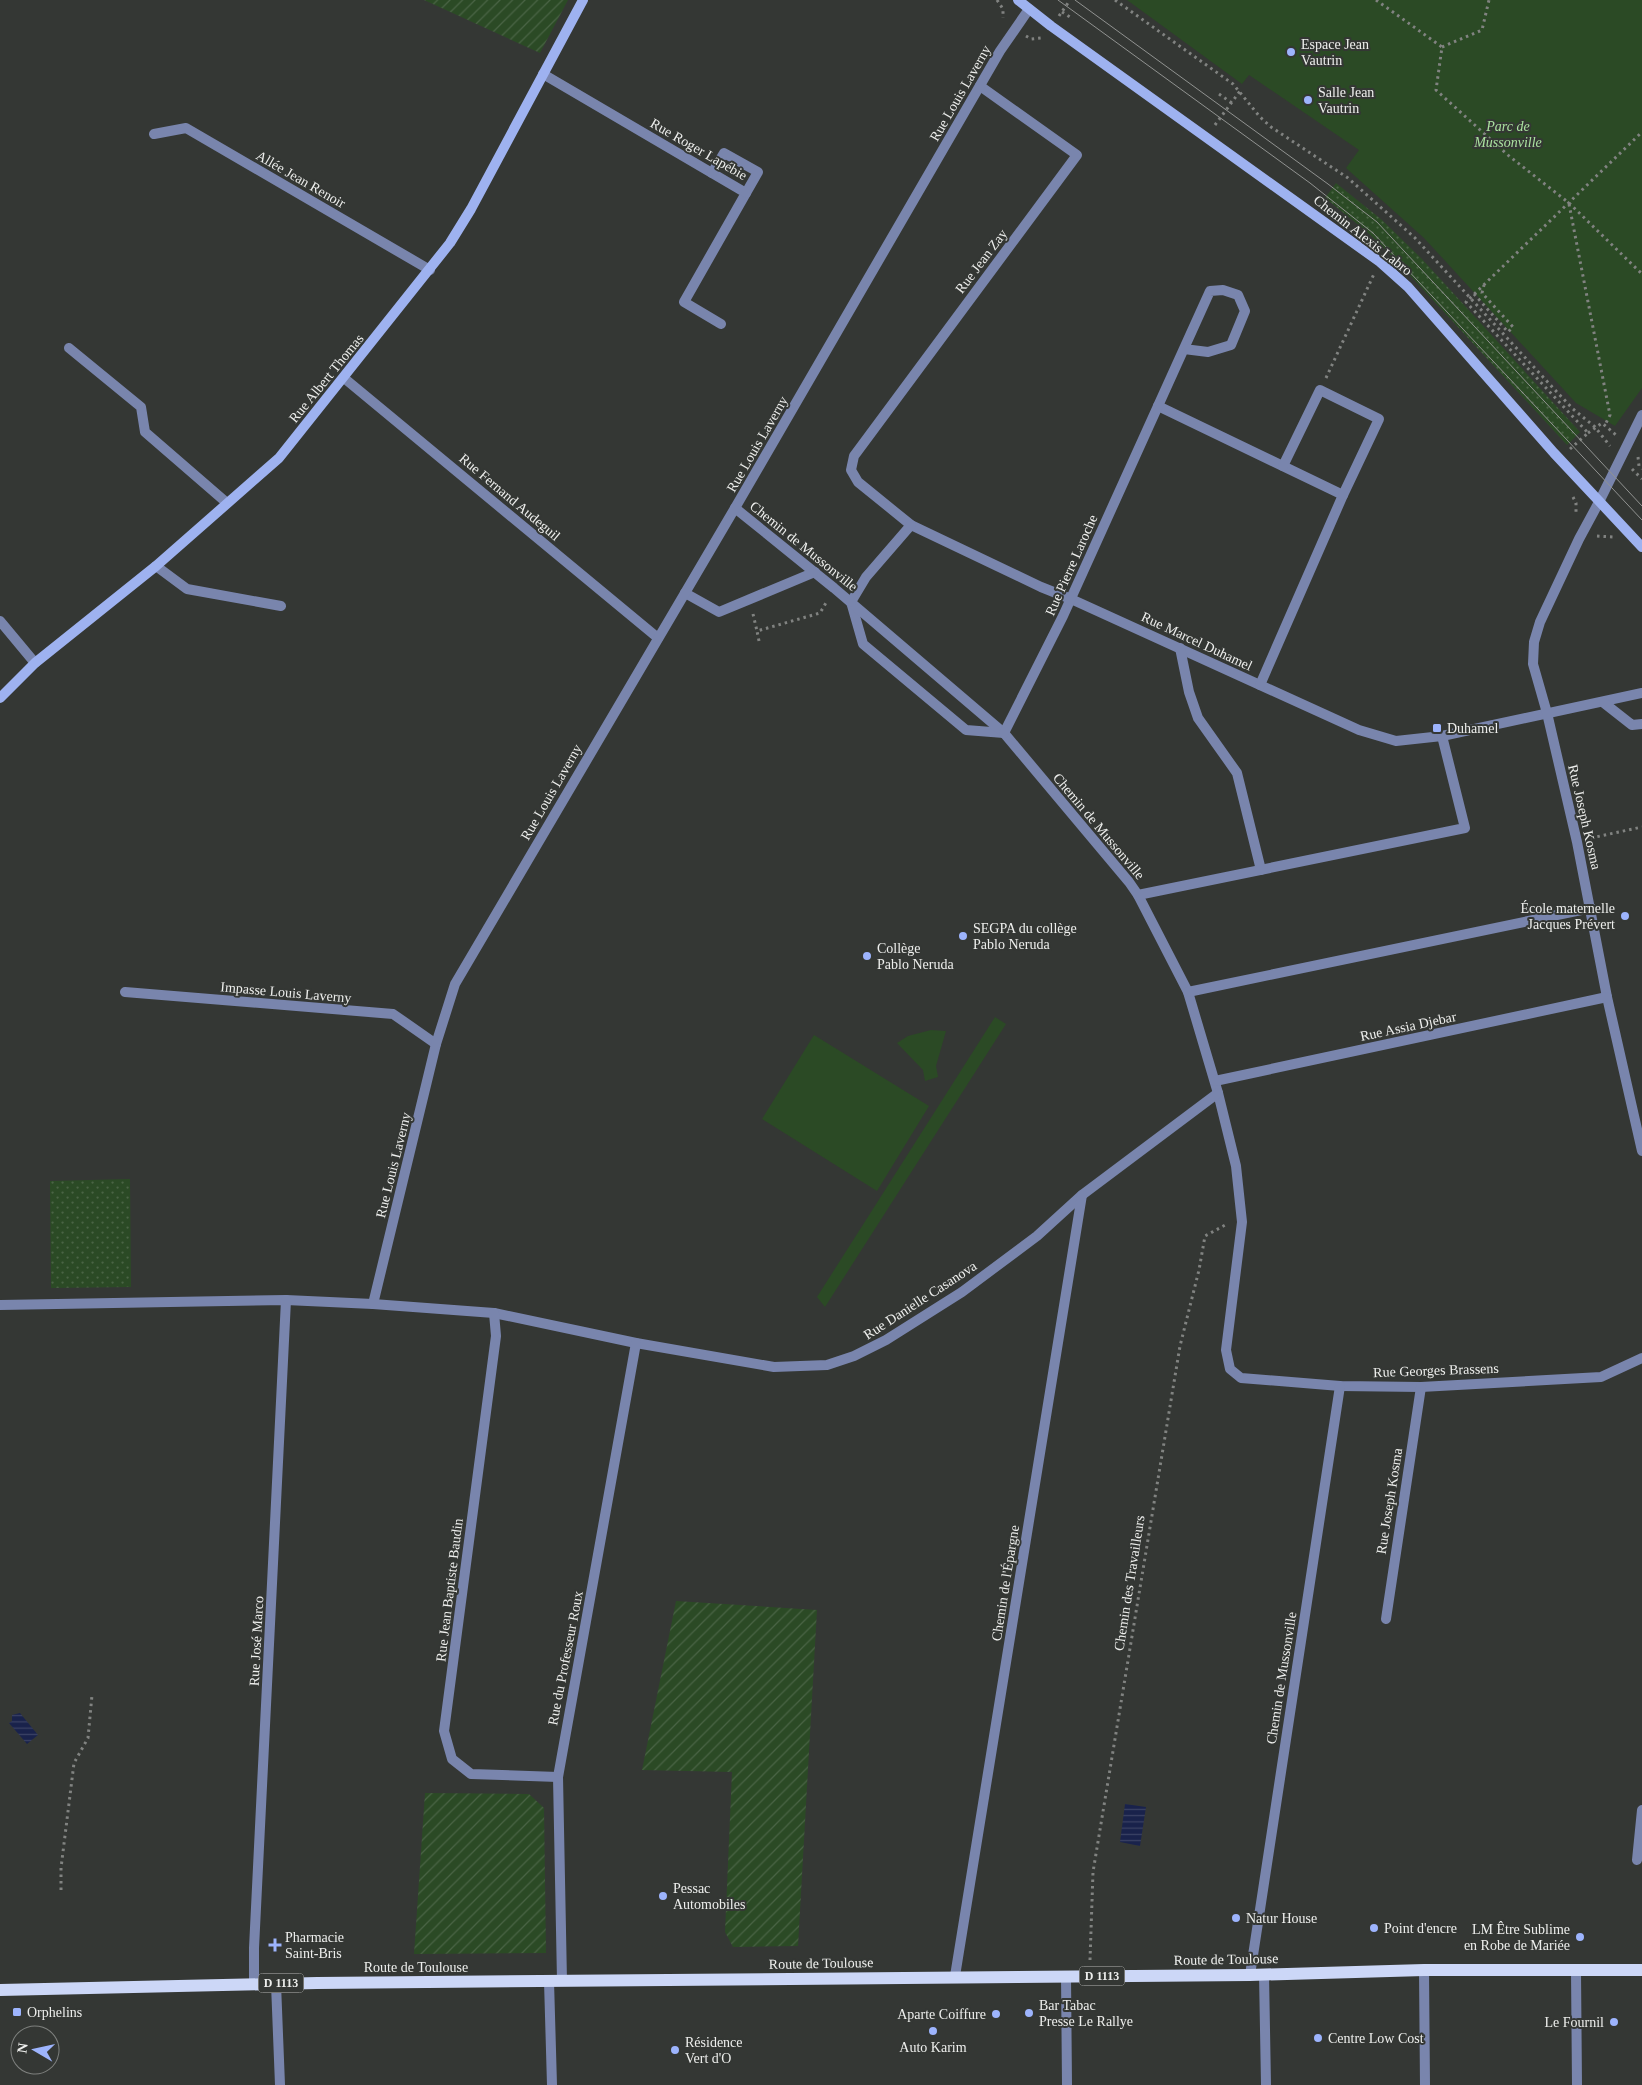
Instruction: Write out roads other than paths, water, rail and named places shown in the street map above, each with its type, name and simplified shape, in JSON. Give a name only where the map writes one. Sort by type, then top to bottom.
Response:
[{"type":"main road","name":"Route de Toulouse","points":[[0,1990],[254,1984],[955,1976],[1250,1975],[1424,1970],[1642,1970]]},
{"type":"street","name":"Rue Albert Thomas","points":[[0,698],[35,663],[156,566],[279,458],[450,243],[471,209],[583,0]]},
{"type":"street","name":"Chemin Alexis Labro","points":[[1018,0],[1380,262],[1408,287],[1559,459],[1642,547]]},
{"type":"street","name":"Rue Louis Laverny","points":[[373,1304],[436,1044],[455,984],[736,508],[980,86],[1028,9]]},
{"type":"street","name":"Rue Roger Lapébie","points":[[543,74],[746,193],[684,302],[721,324]]},
{"type":"street","name":"Rue Jean Zay","points":[[858,482],[851,470],[854,456],[1077,155],[980,86]]},
{"type":"street","name":"Allée Jean Renoir","points":[[154,134],[186,128],[430,270]]},
{"type":"street","points":[[712,173],[724,153],[758,172],[746,193]]},
{"type":"street","name":"Rue Pierre Laroche","points":[[1004,733],[1071,598],[1210,291],[1223,290],[1238,296],[1245,311],[1231,345],[1208,352],[1184,349]]},
{"type":"street","points":[[70,348],[141,407],[145,432],[227,503]]},
{"type":"street","name":"Rue Fernand Audeguil","points":[[344,378],[658,638]]},
{"type":"street","points":[[1260,685],[1343,495],[1379,418],[1320,390],[1283,466]]},
{"type":"street","points":[[1158,406],[1343,495]]},
{"type":"street","name":"Rue Joseph Kosma","points":[[1642,416],[1599,502],[1578,539],[1540,622],[1534,642],[1533,664],[1548,713],[1577,842],[1608,997],[1642,1151]]},
{"type":"street","name":"Rue Marcel Duhamel","points":[[858,482],[911,525],[1040,586],[1071,598],[1359,730],[1396,741],[1442,736],[1604,703],[1642,693]]},
{"type":"street","name":"Chemin de Mussonville","points":[[736,508],[851,602],[1004,733],[1130,882],[1138,894],[1188,992],[1215,1081],[1236,1166],[1242,1222],[1226,1350],[1230,1369]]},
{"type":"street","points":[[911,525],[866,578],[851,602],[863,644],[966,730],[1004,733]]},
{"type":"street","points":[[156,566],[187,589],[281,606]]},
{"type":"street","points":[[685,593],[719,612],[815,572]]},
{"type":"street","points":[[0,621],[35,663]]},
{"type":"street","points":[[1180,648],[1189,692],[1198,718],[1237,773],[1261,870]]},
{"type":"street","points":[[1604,703],[1632,725],[1642,724]]},
{"type":"street","points":[[1138,894],[1465,828],[1442,736]]},
{"type":"street","points":[[1188,992],[1591,908]]},
{"type":"street","name":"Impasse Louis Laverny","points":[[125,992],[393,1014],[436,1044]]},
{"type":"street","name":"Rue Assia Djebar","points":[[1215,1081],[1608,997]]},
{"type":"street","name":"Rue Danielle Casanova","points":[[373,1304],[494,1313],[636,1344],[774,1367],[827,1364],[854,1356],[886,1340],[962,1292],[1037,1236],[1082,1195],[1218,1093]]},
{"type":"street","name":"Chemin de l'Épargne","points":[[955,1976],[1082,1195]]},
{"type":"street","points":[[0,1305],[286,1300],[373,1304]]},
{"type":"street","name":"Rue José Marco","points":[[254,1984],[254,1948],[286,1300]]},
{"type":"street","name":"Rue Jean Baptiste Baudin","points":[[494,1313],[496,1336],[444,1731],[452,1759],[471,1774],[558,1777]]},
{"type":"street","name":"Rue du Professeur Roux","points":[[552,2085],[558,1777],[636,1344]]},
{"type":"street","name":"Rue Georges Brassens","points":[[1230,1369],[1241,1378],[1340,1386],[1421,1387],[1601,1377],[1642,1358]]},
{"type":"street","name":"Chemin de Mussonville","points":[[1250,1975],[1340,1386]]},
{"type":"street","name":"Rue Joseph Kosma","points":[[1386,1619],[1421,1387]]},
{"type":"street","points":[[1636,1860],[1642,1810]]},
{"type":"street","points":[[1424,1970],[1425,2085]]},
{"type":"street","points":[[1576,1971],[1577,2085]]},
{"type":"street","points":[[1264,1974],[1266,2085]]},
{"type":"street","points":[[1066,1976],[1067,2085]]},
{"type":"street","points":[[276,1984],[280,2085]]},
{"type":"water","points":[[20,1713],[38,1735],[27,1744],[9,1723],[12,1721],[12,1715]]},
{"type":"water","points":[[1125,1804],[1146,1807],[1140,1846],[1120,1842]]},
{"type":"tram line","points":[[1058,0],[1310,183],[1373,233],[1642,520]]},
{"type":"tram line","points":[[1075,0],[1328,184],[1377,222],[1642,506]]},
{"type":"place","name":"Espace Jean Vautrin","points":[[1291,52]]},
{"type":"place","name":"Salle Jean Vautrin","points":[[1308,100]]},
{"type":"place","name":"Duhamel","points":[[1437,728]]},
{"type":"place","name":"École maternelle Jacques Prévert","points":[[1625,916]]},
{"type":"place","name":"SEGPA du collège Pablo Neruda","points":[[963,936]]},
{"type":"place","name":"Collège Pablo Neruda","points":[[867,956]]},
{"type":"place","name":"Pessac Automobiles","points":[[663,1896]]},
{"type":"place","name":"Natur House","points":[[1236,1918]]},
{"type":"place","name":"Point d'encre","points":[[1374,1928]]},
{"type":"place","name":"LM Être Sublime en Robe de Mariée","points":[[1580,1937]]},
{"type":"place","name":"Pharmacie Saint-Bris","points":[[275,1945]]},
{"type":"place","name":"Orphelins","points":[[17,2012]]},
{"type":"place","name":"Bar Tabac Presse Le Rallye","points":[[1029,2013]]},
{"type":"place","name":"Aparte Coiffure","points":[[996,2014]]},
{"type":"place","name":"Le Fournil","points":[[1614,2022]]},
{"type":"place","name":"Auto Karim","points":[[933,2031]]},
{"type":"place","name":"Centre Low Cost","points":[[1318,2038]]},
{"type":"place","name":"Résidence Vert d'O","points":[[675,2050]]},
{"type":"park label","name":"Parc de Mussonville","points":[[1508,134]]}]
